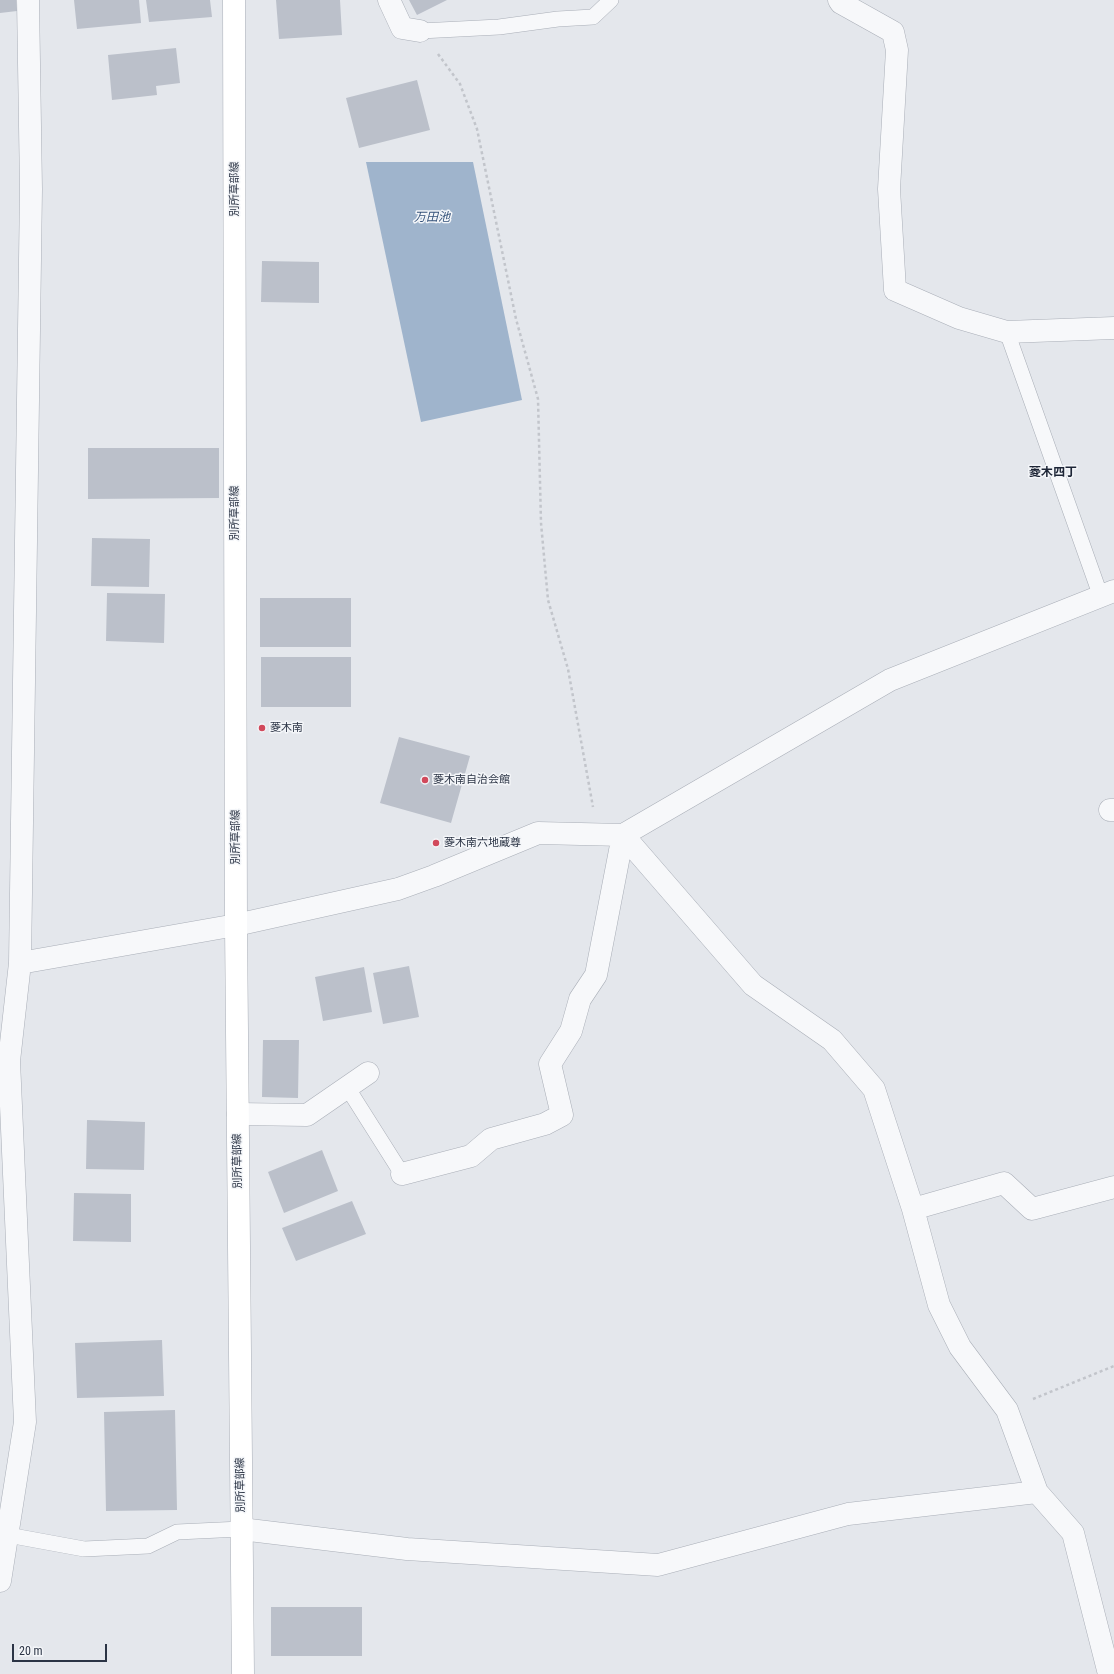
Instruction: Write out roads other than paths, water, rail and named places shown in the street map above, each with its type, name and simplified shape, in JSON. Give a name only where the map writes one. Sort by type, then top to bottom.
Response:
[{"type":"main road","name":"別所草部線","points":[[234,0],[236,925],[243,1674]]},
{"type":"street","points":[[0,1581],[25,1422],[9,1061],[20,963],[31,189],[28,0]]},
{"type":"street","points":[[389,0],[402,28],[420,31]]},
{"type":"street","points":[[839,0],[841,3],[893,32],[897,50],[889,189],[895,290],[959,318],[1007,332],[1114,328]]},
{"type":"street","points":[[20,963],[236,925],[398,889],[434,876],[538,833],[623,835],[890,680],[1108,594]]},
{"type":"street","points":[[402,1174],[470,1156],[491,1139],[545,1124],[562,1115],[550,1064],[571,1031],[580,999],[596,975],[623,835]]},
{"type":"street","points":[[623,835],[753,985],[832,1040],[874,1089],[913,1209],[939,1305],[960,1347],[1007,1410],[1037,1492],[1073,1533],[1105,1629],[1109,1674]]},
{"type":"street","points":[[238,1114],[307,1115],[368,1073]]},
{"type":"street","points":[[913,1209],[1004,1184],[1032,1209],[1114,1187]]},
{"type":"street","points":[[241,1529],[407,1549],[658,1565],[848,1514],[1037,1492]]},
{"type":"lane","points":[[420,31],[498,27],[558,19],[592,17],[611,0]]},
{"type":"lane","points":[[1007,332],[1108,594]]},
{"type":"lane","points":[[347,1087],[402,1174]]},
{"type":"lane","points":[[8,1535],[84,1549],[148,1546],[177,1532],[241,1529]]},
{"type":"water","name":"万田池","points":[[366,162],[473,162],[522,400],[421,422]]},
{"type":"place","name":"菱木南","points":[[262,728]]},
{"type":"place","name":"菱木南自治会館","points":[[425,780]]},
{"type":"place","name":"菱木南六地蔵尊","points":[[436,843]]},
{"type":"district","name":"菱木四丁","points":[[1053,473]]}]
